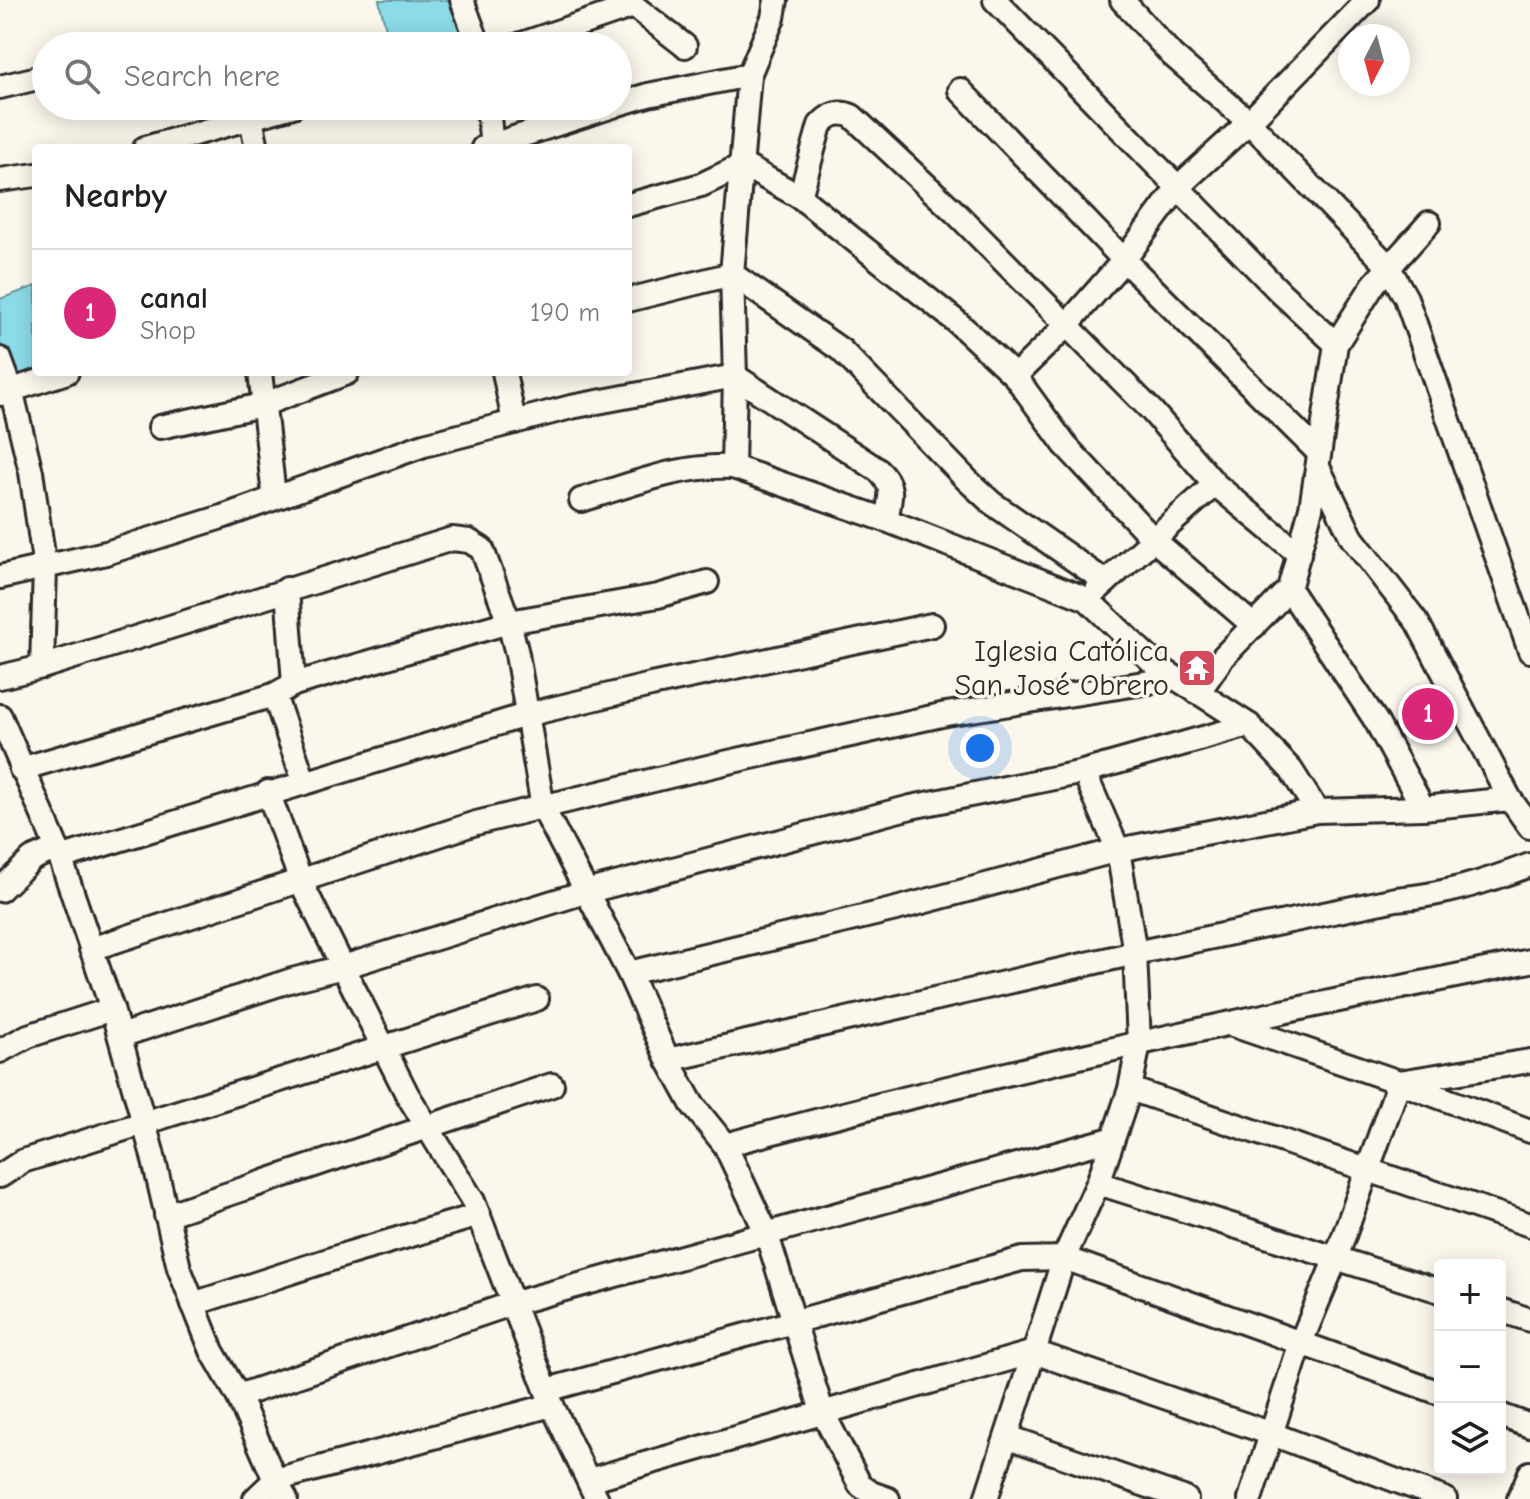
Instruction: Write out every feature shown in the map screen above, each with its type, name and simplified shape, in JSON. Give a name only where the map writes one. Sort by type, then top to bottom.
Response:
[{"type":"street","points":[[462,0],[474,32]]},
{"type":"street","points":[[733,467],[735,376],[732,274],[749,75],[773,18],[776,0]]},
{"type":"street","points":[[995,0],[1281,293],[1336,344]]},
{"type":"street","points":[[1122,0],[1172,55],[1249,122],[1388,266],[1406,298],[1530,651]]},
{"type":"street","points":[[1015,376],[1066,326],[1124,260],[1179,186],[1249,122],[1368,0]]},
{"type":"street","points":[[553,32],[630,3],[685,46]]},
{"type":"street","points":[[632,100],[749,75]]},
{"type":"street","points":[[0,87],[32,79]]},
{"type":"street","points":[[960,90],[1319,460],[1352,538],[1417,622],[1510,799],[1530,827]]},
{"type":"street","points":[[800,197],[820,125],[835,113],[852,116],[957,214],[1151,410],[1215,484],[1299,554]]},
{"type":"street","points":[[160,144],[247,120]]},
{"type":"street","points":[[251,120],[256,144]]},
{"type":"street","points":[[488,120],[489,144]]},
{"type":"street","points":[[498,144],[570,120]]},
{"type":"street","points":[[743,165],[800,197],[957,322],[1015,376],[1065,445],[1154,540],[1254,626]]},
{"type":"street","points":[[632,204],[701,185],[743,165]]},
{"type":"street","points":[[0,180],[32,176]]},
{"type":"street","points":[[1198,693],[1223,657],[1289,589],[1319,460],[1336,344],[1388,266],[1429,223]]},
{"type":"street","points":[[632,299],[732,274],[841,350],[992,503],[1106,582]]},
{"type":"street","points":[[0,359],[6,391],[31,472],[45,568],[42,667]]},
{"type":"street","points":[[6,391],[54,376]]},
{"type":"street","points":[[260,376],[274,496]]},
{"type":"street","points":[[160,427],[262,405],[339,376]]},
{"type":"street","points":[[505,376],[514,422]]},
{"type":"street","points":[[0,577],[106,553],[222,517],[424,445],[571,407],[735,376],[878,470],[888,480],[891,491],[886,520]]},
{"type":"street","points":[[581,500],[681,470],[733,467],[886,520],[1087,599],[1157,666],[1249,725],[1291,770],[1317,811]]},
{"type":"street","points":[[1087,599],[1215,484]]},
{"type":"street","points":[[0,677],[42,667],[452,539],[469,541],[482,549],[509,622],[517,654],[543,808],[629,973],[668,1060],[692,1104],[725,1145],[766,1232],[822,1411],[860,1485],[888,1499]]},
{"type":"street","points":[[21,769],[274,695],[294,684],[509,622],[658,596],[707,582]]},
{"type":"street","points":[[287,589],[294,684]]},
{"type":"street","points":[[1289,589],[1376,721],[1423,808]]},
{"type":"street","points":[[0,890],[32,859],[526,715],[932,625]]},
{"type":"street","points":[[91,949],[476,823],[724,763],[946,714],[1176,678]]},
{"type":"street","points":[[274,695],[304,781]]},
{"type":"street","points":[[1,725],[58,853],[112,1009],[179,1268],[212,1351],[238,1396],[280,1490]]},
{"type":"street","points":[[120,1036],[292,980],[585,892],[911,807],[1084,772],[1249,725]]},
{"type":"street","points":[[986,1499],[1064,1258],[1098,1183],[1130,1089],[1139,1043],[1135,953],[1118,850],[1084,772]]},
{"type":"street","points":[[268,792],[300,879],[383,1047],[428,1129],[473,1201],[590,1493],[822,1411],[1034,1352],[1272,1434],[1445,1499]]},
{"type":"street","points":[[629,973],[896,909],[1118,850],[1317,811],[1423,808],[1510,799]]},
{"type":"street","points":[[668,1060],[1135,953],[1396,899],[1432,896],[1469,887],[1530,865]]},
{"type":"street","points":[[725,1145],[843,1113],[1139,1043],[1530,961]]},
{"type":"street","points":[[0,1176],[23,1161],[143,1121],[537,999]]},
{"type":"street","points":[[0,1051],[28,1036],[112,1009]]},
{"type":"street","points":[[1229,1024],[1530,1131]]},
{"type":"street","points":[[1399,1082],[1530,1061]]},
{"type":"street","points":[[1250,1499],[1301,1342],[1336,1258],[1399,1082]]},
{"type":"street","points":[[166,1215],[552,1085]]},
{"type":"street","points":[[1130,1089],[1530,1225]]},
{"type":"street","points":[[238,1396],[514,1303],[1111,1139]]},
{"type":"street","points":[[1098,1183],[1434,1289]]},
{"type":"street","points":[[193,1304],[479,1215]]},
{"type":"street","points":[[255,1499],[550,1397],[793,1323],[1022,1259],[1064,1258],[1434,1391]]},
{"type":"street","points":[[1506,1312],[1530,1320]]},
{"type":"street","points":[[1506,1417],[1530,1426]]},
{"type":"street","points":[[1008,1437],[1186,1499]]},
{"type":"street","points":[[1519,1499],[1530,1473]]},
{"type":"water","points":[[379,0],[461,0],[471,32],[387,32]]},
{"type":"water","points":[[32,287],[32,374],[14,383],[0,343],[0,299]]},
{"type":"place","name":"Iglesia Católica San José Obrero","points":[[1197,668]]},
{"type":"place","name":"canal","points":[[1428,714]]}]
